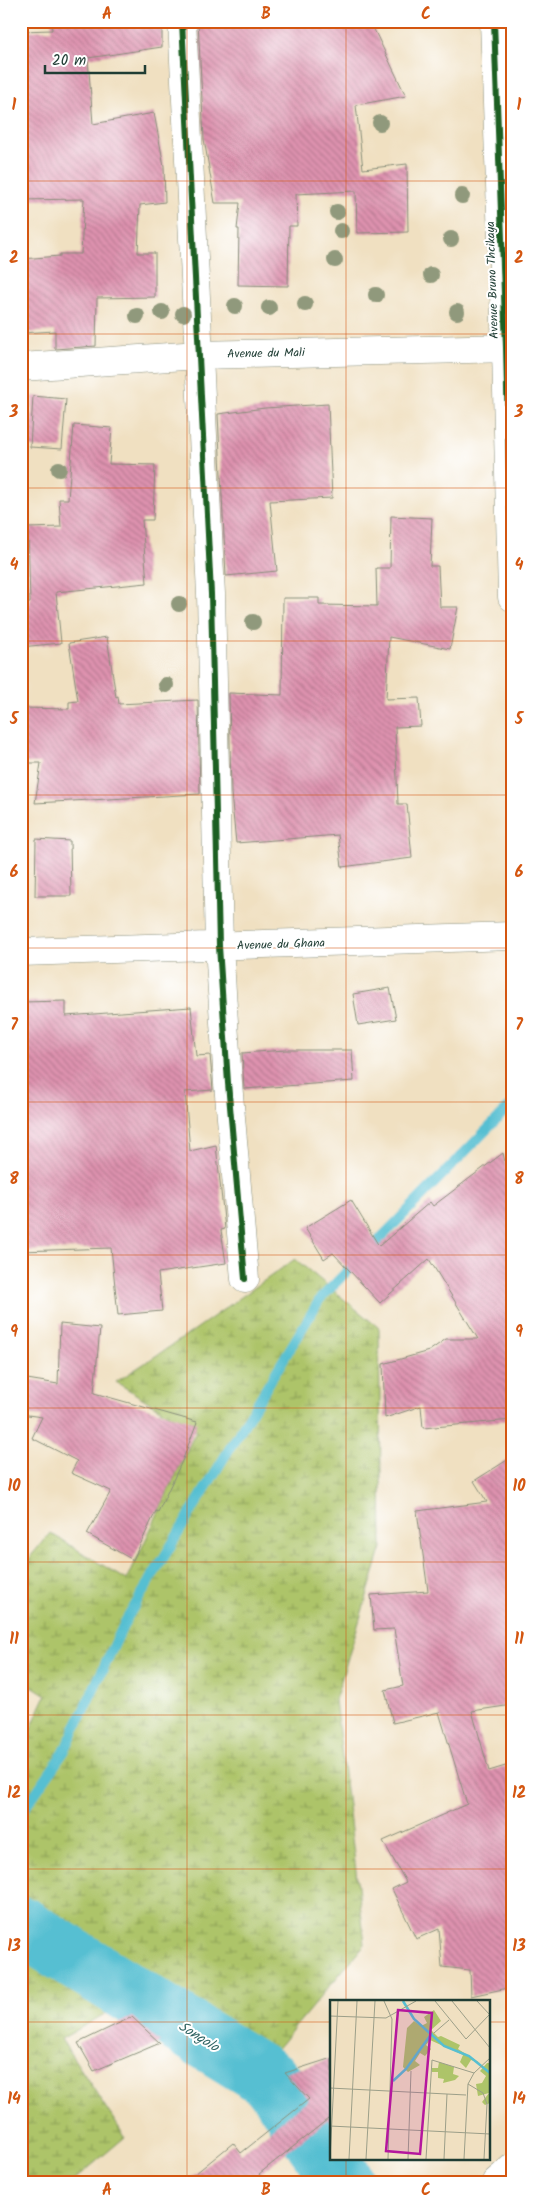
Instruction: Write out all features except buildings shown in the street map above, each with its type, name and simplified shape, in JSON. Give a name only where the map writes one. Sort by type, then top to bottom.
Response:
[{"type":"street","points":[[182,21],[211,594],[219,946],[228,1092],[245,1279]]},
{"type":"street","name":"Avenue Bruno Thcikaya","points":[[494,21],[509,348],[512,597]]},
{"type":"street","name":"Avenue du Mali","points":[[21,367],[199,355],[509,348]]},
{"type":"street","name":"Avenue du Ghana","points":[[21,952],[512,936]]},
{"type":"street","points":[[496,2182],[512,2168]]},
{"type":"green space","points":[[295,1259],[379,1328],[382,1547],[335,1700],[365,1944],[274,2052],[157,1984],[61,2039],[125,2137],[72,2182],[21,2182],[21,1750],[46,1695],[21,1679],[21,1568],[50,1533],[127,1580],[196,1431],[116,1382],[186,1336]]},
{"type":"waterway","points":[[368,1251],[509,1107]]},
{"type":"waterway","points":[[21,1814],[64,1752],[126,1620],[320,1299],[357,1261]]},
{"type":"waterway","name":"Songolo","points":[[21,1926],[271,2080],[344,2182]]},
{"type":"cycle path","points":[[182,21],[211,594],[219,946],[228,1083],[245,1279]]},
{"type":"cycle path","points":[[494,21],[506,348],[512,597]]}]
